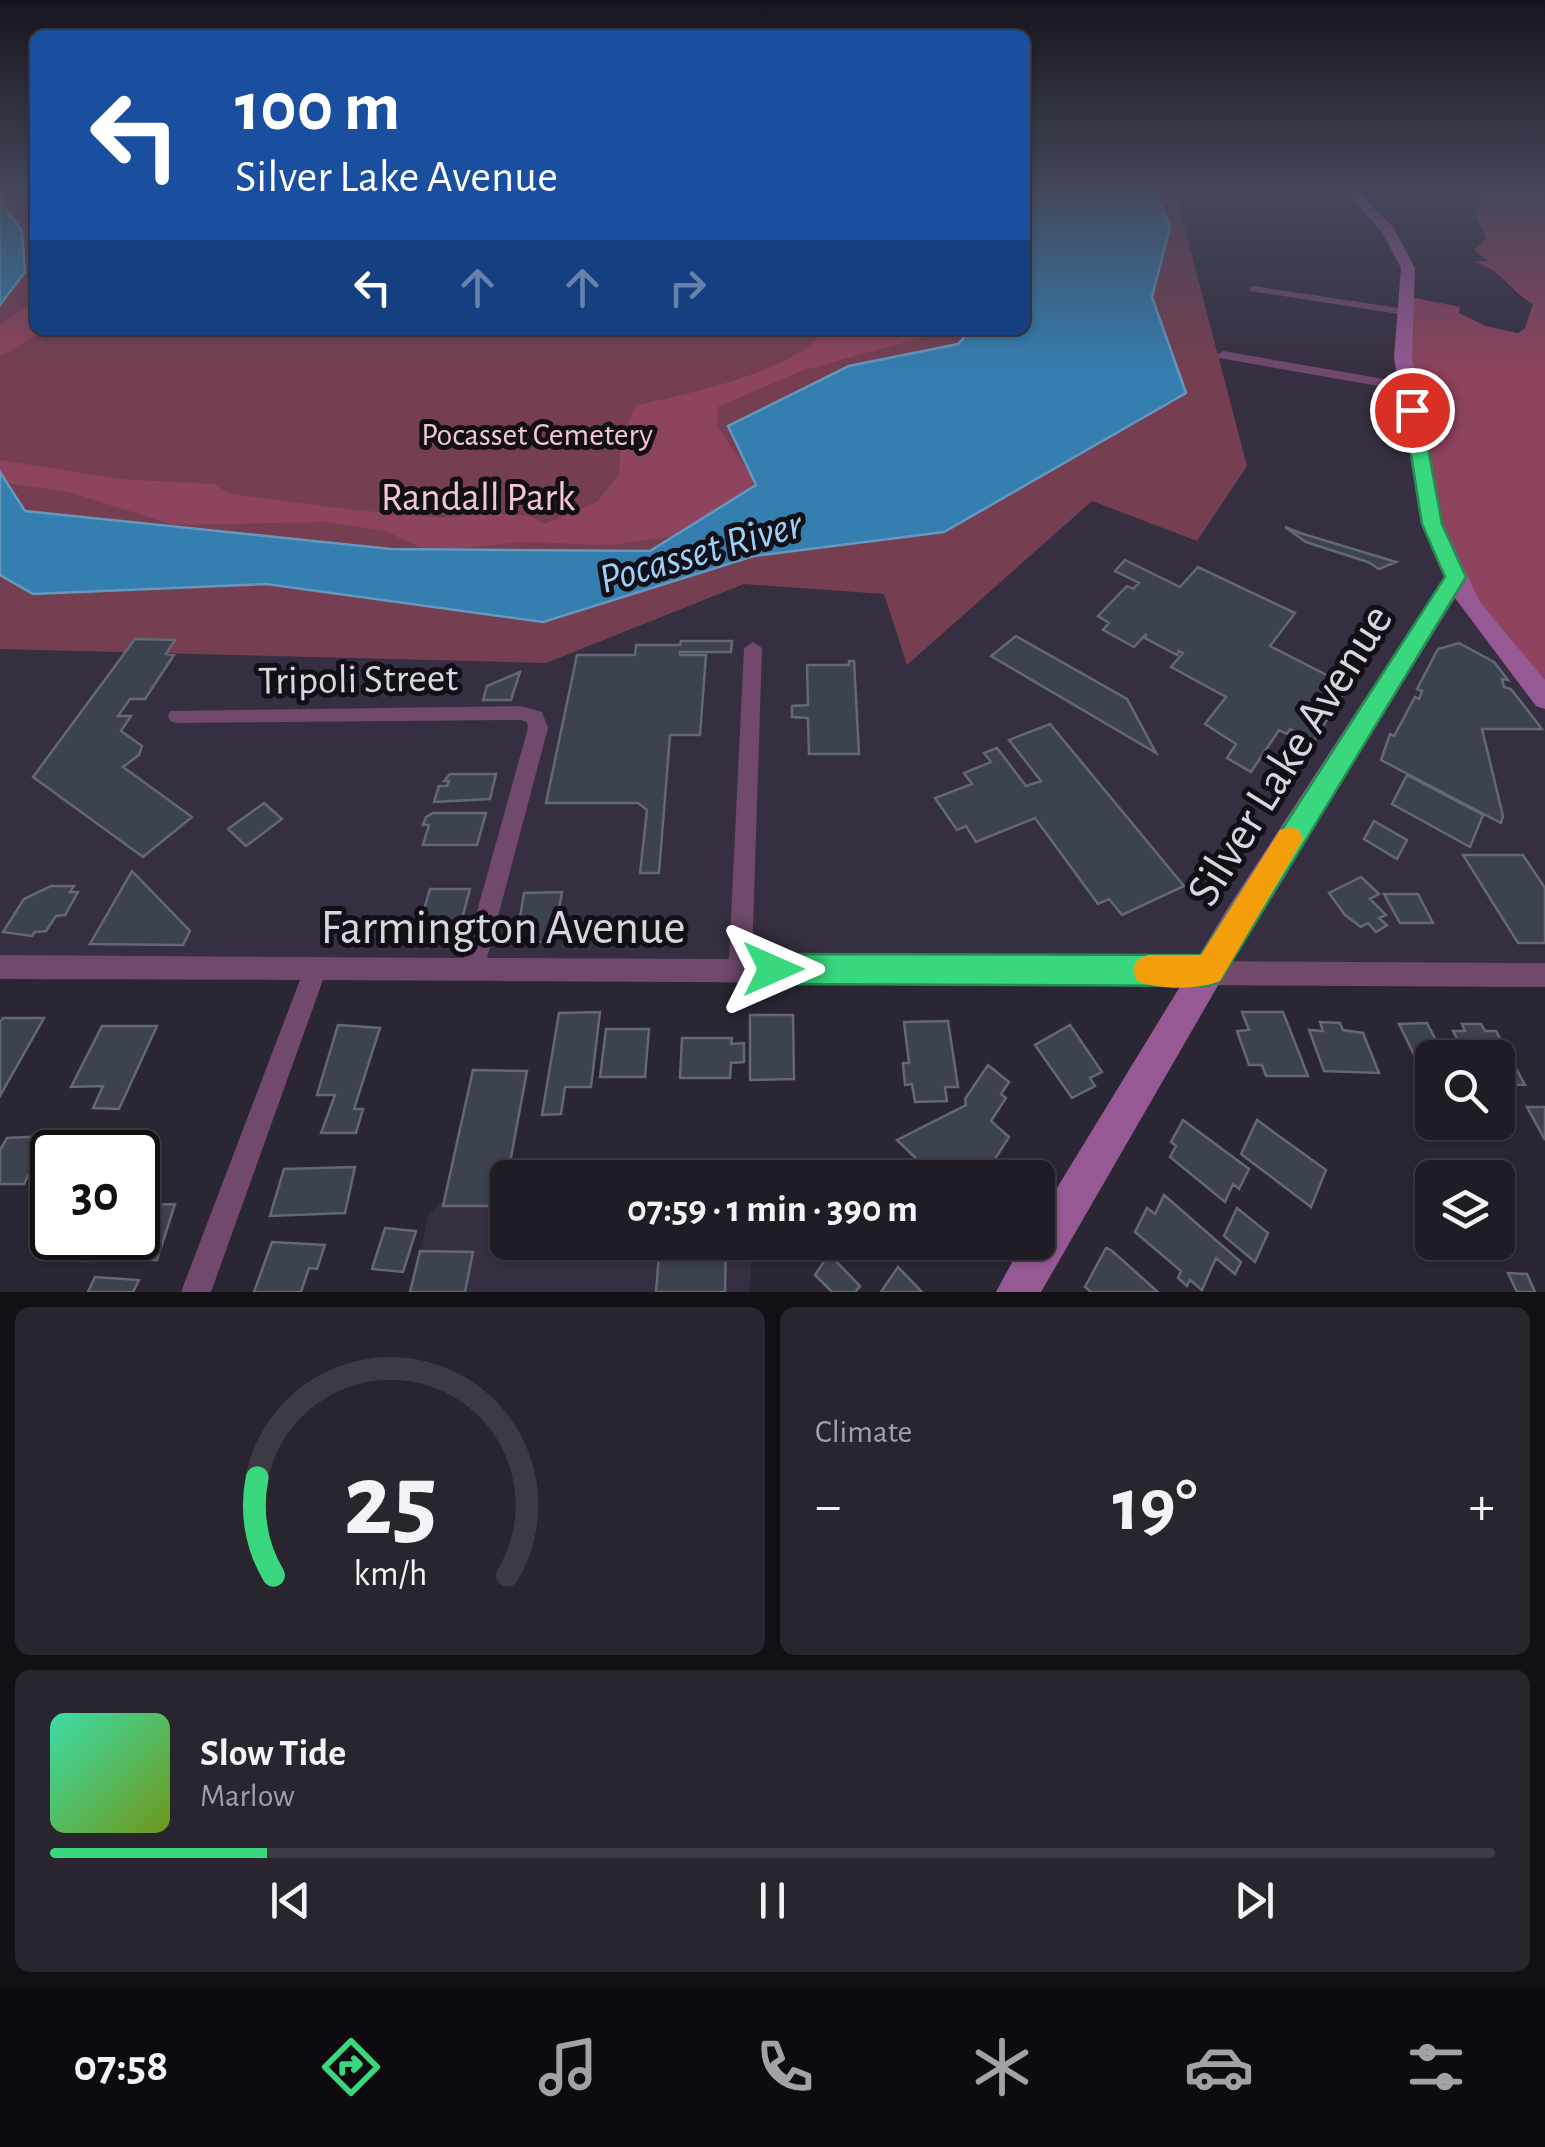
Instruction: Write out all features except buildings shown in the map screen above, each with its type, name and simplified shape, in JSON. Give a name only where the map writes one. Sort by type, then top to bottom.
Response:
[{"type":"main road","points":[[1401,250],[1410,277],[1403,357],[1432,524],[1456,577],[1494,640],[1545,699]]},
{"type":"main road","name":"Silver Lake Avenue","points":[[1017,1292],[1209,970],[1456,577]]},
{"type":"street","points":[[1254,289],[1405,312]]},
{"type":"street","points":[[1224,355],[1407,387]]},
{"type":"street","points":[[740,969],[753,648]]},
{"type":"street","name":"Tripoli Street","points":[[176,716],[496,712],[534,717],[536,722],[473,968]]},
{"type":"street","name":"Farmington Avenue","points":[[0,967],[1209,970],[1545,975]]},
{"type":"street","points":[[196,1292],[316,968]]},
{"type":"shaded area","points":[[1134,250],[1475,250],[1516,295],[1534,304],[1525,328],[1518,333],[1486,326],[1459,313],[1460,307],[1412,297],[1545,702],[1545,972],[0,969],[0,581],[725,567],[1024,335],[1030,335],[1030,331]]},
{"type":"shaded area","points":[[1474,250],[1545,250],[1545,702],[1451,566],[1407,382],[1411,297],[1460,307],[1459,313],[1486,326],[1518,333],[1525,328],[1533,304],[1490,268],[1472,262],[1488,261]]},
{"type":"shaded area","points":[[30,304],[30,335],[36,335],[0,357],[0,325]]},
{"type":"shaded area","points":[[819,335],[931,335],[801,371],[718,407],[717,426],[757,484],[748,505],[675,536],[611,545],[522,542],[446,550],[420,547],[385,531],[327,522],[174,525],[69,492],[0,482],[0,460],[118,479],[213,484],[231,494],[346,509],[442,518],[489,513],[529,516],[545,524],[597,502],[619,474],[621,440],[636,405],[738,379],[766,369],[811,344]]},
{"type":"shaded area","points":[[490,1180],[490,1260],[752,1260],[749,1292],[412,1292],[428,1216],[461,1183]]},
{"type":"green space","name":"Randall Park","points":[[0,250],[30,250],[30,335],[1030,335],[1030,250],[1191,250],[1247,466],[1197,541],[1092,501],[907,665],[884,594],[744,584],[546,663],[0,649]]},
{"type":"water","points":[[0,250],[23,250],[25,272],[0,305]]},
{"type":"water","name":"Pocasset River","points":[[1030,250],[1164,250],[1152,297],[1186,393],[944,532],[754,556],[543,622],[266,584],[33,594],[0,575],[0,472],[25,511],[391,549],[650,551],[756,485],[728,426],[849,366],[958,344],[966,335],[1030,335]]},
{"type":"slow traffic","points":[[1148,970],[1209,970],[1290,839]]},
{"type":"route","points":[[773,969],[1209,970],[1456,577],[1432,524],[1412,410]]},
{"type":"park label","name":"Pocasset Cemetery","points":[[537,434]]}]
